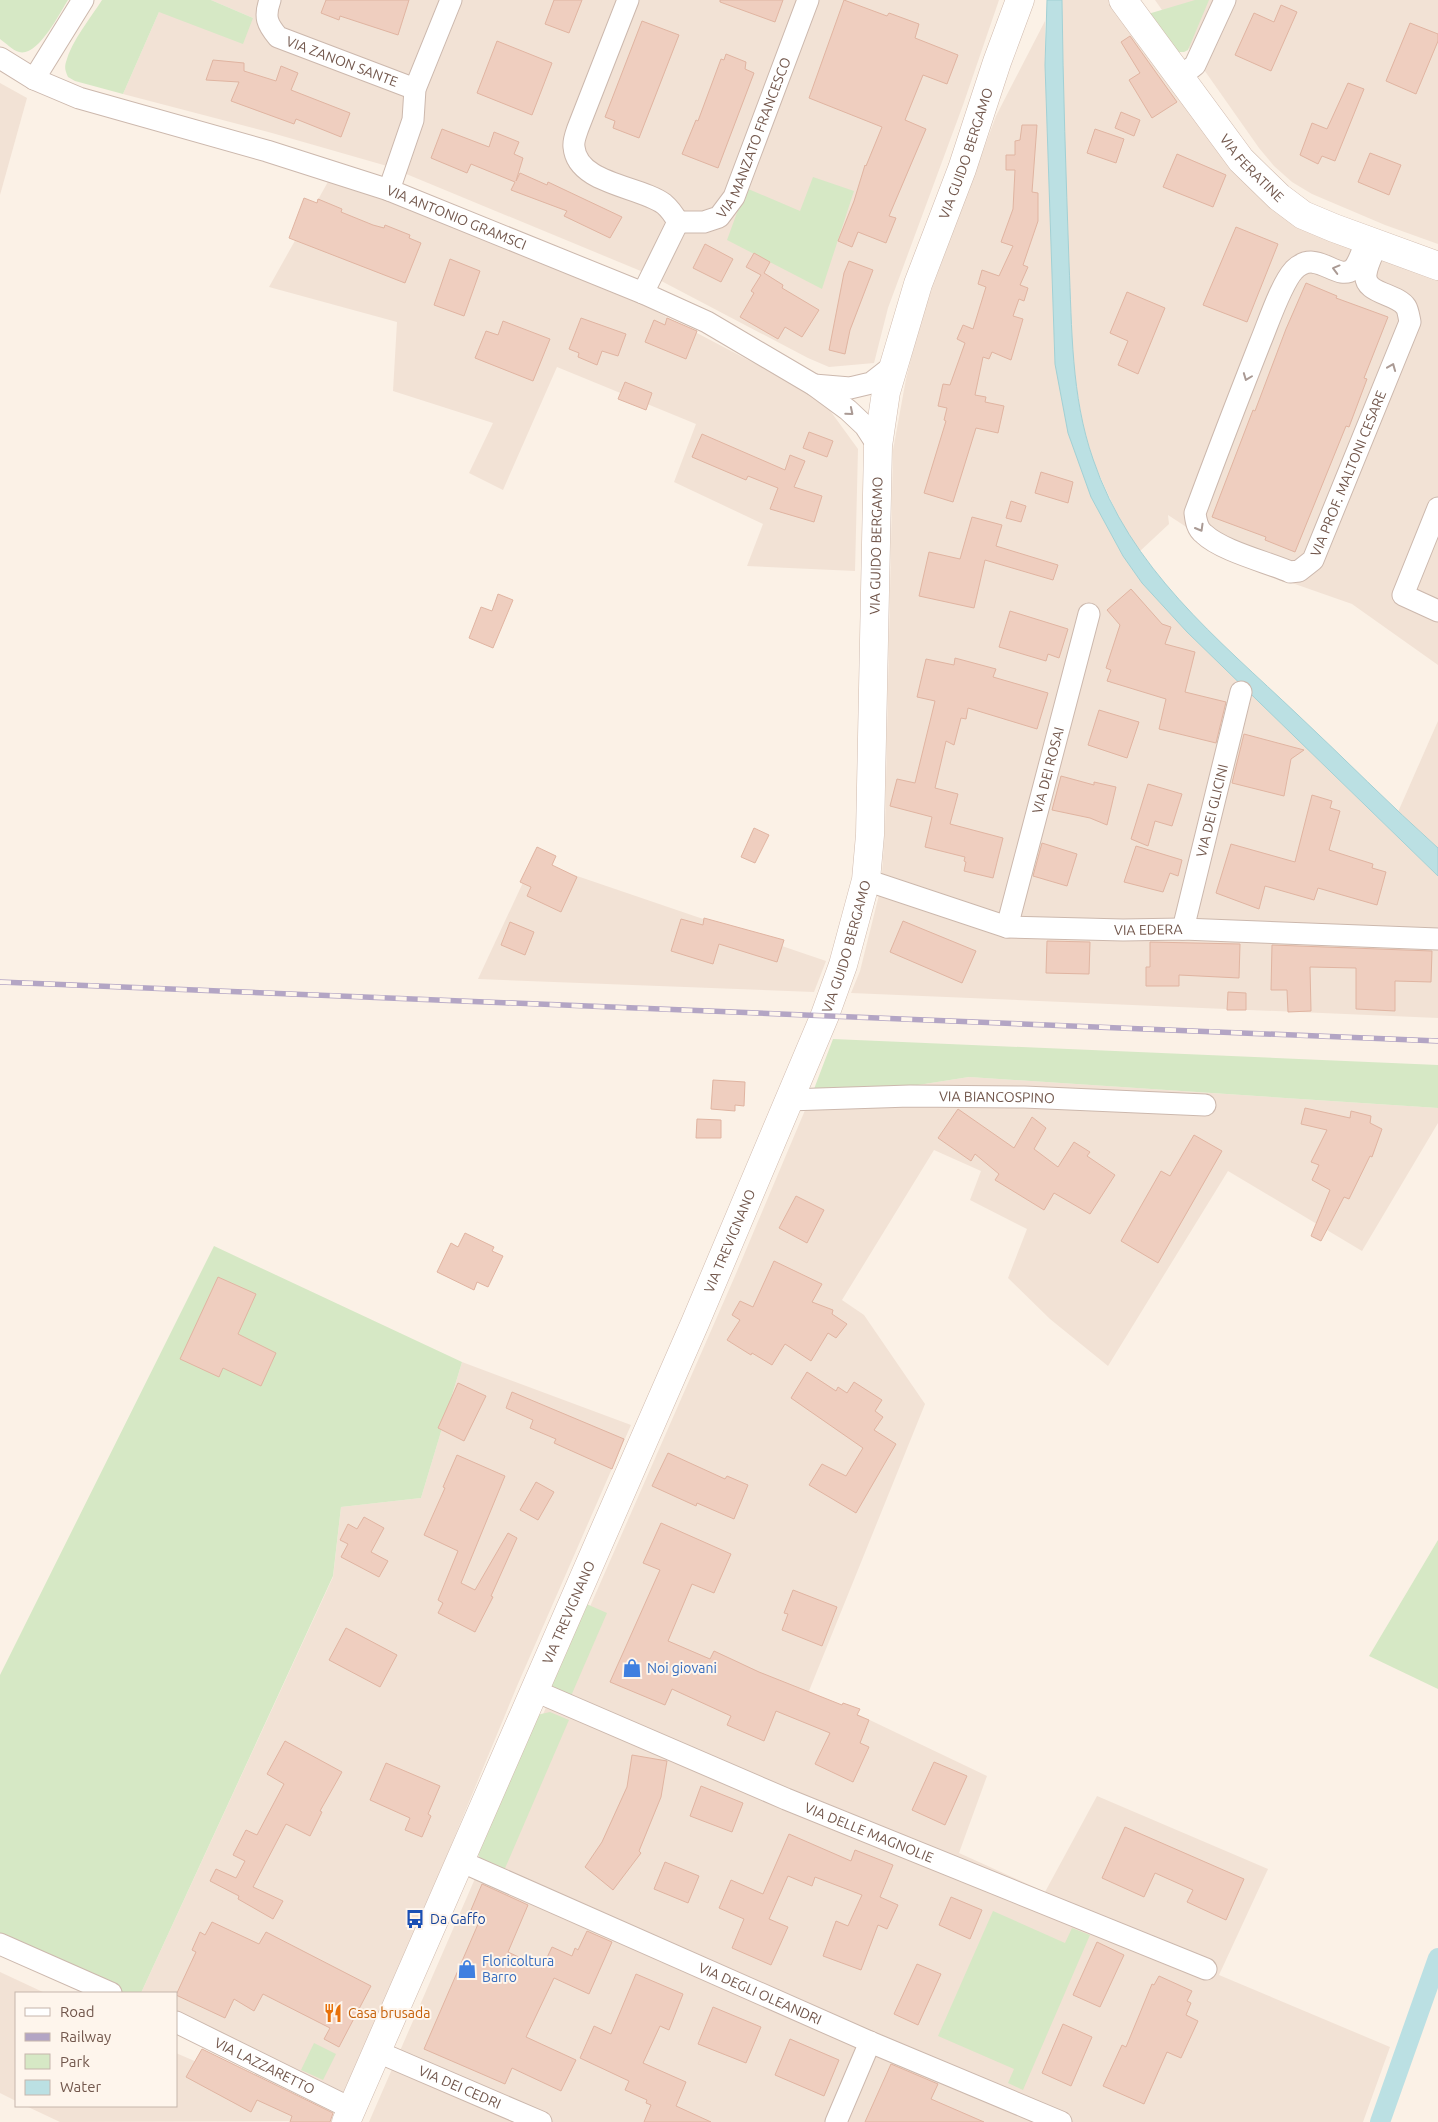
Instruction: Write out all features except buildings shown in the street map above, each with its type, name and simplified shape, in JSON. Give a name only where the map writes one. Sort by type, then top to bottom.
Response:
[{"type":"main road","name":"VIA GUIDO BERGAMO","points":[[788,1100],[835,988],[866,880],[870,835],[878,446],[886,392],[918,284],[962,169],[997,62],[1020,0]]},
{"type":"main road","name":"VIA FERATINE","points":[[1123,0],[1241,160],[1279,197],[1304,215],[1371,243],[1438,266]]},
{"type":"main road","name":"VIA TREVIGNANO","points":[[349,2115],[378,2052],[533,1690],[695,1323],[788,1100]]},
{"type":"street","points":[[34,79],[83,0]]},
{"type":"street","name":"VIA ZANON SANTE","points":[[270,0],[267,9],[268,24],[278,38],[416,90]]},
{"type":"street","points":[[389,190],[413,120],[416,90],[451,0]]},
{"type":"street","points":[[628,0],[578,128],[573,146],[577,158],[586,170],[663,203],[673,213],[678,222],[643,292]]},
{"type":"street","name":"VIA MANZATO FRANCESCO","points":[[678,222],[704,222],[719,217],[734,197],[808,0]]},
{"type":"street","points":[[1180,77],[1195,65],[1225,0]]},
{"type":"street","name":"VIA ANTONIO GRAMSCI","points":[[0,58],[34,79],[79,98],[267,152],[389,190],[643,292],[707,322],[814,385],[848,410],[865,426],[878,446]]},
{"type":"street","name":"VIA PROF. MALTONI CESARE","points":[[1371,243],[1366,279],[1371,288],[1397,299],[1406,306],[1410,322],[1313,560],[1298,571],[1290,572],[1219,544],[1202,534],[1197,525],[1195,513],[1268,323],[1288,279],[1294,270],[1304,263],[1315,262],[1337,271],[1348,272],[1354,268],[1371,243]]},
{"type":"street","points":[[814,385],[850,388],[871,383],[894,365]]},
{"type":"street","points":[[1438,508],[1403,595],[1438,611]]},
{"type":"street","name":"VIA DEI ROSAI","points":[[1007,927],[1089,614]]},
{"type":"street","name":"VIA DEI GLICINI","points":[[1183,928],[1241,692]]},
{"type":"street","name":"VIA EDERA","points":[[866,880],[1007,927],[1123,930],[1183,928],[1438,939]]},
{"type":"street","name":"VIA BIANCOSPINO","points":[[788,1100],[910,1096],[1024,1097],[1205,1105]]},
{"type":"street","name":"VIA DELLE MAGNOLIE","points":[[533,1690],[786,1799],[1206,1969]]},
{"type":"street","name":"VIA DEGLI OLEANDRI","points":[[460,1861],[870,2042],[1061,2122]]},
{"type":"street","points":[[0,1944],[109,1992]]},
{"type":"street","name":"VIA LAZZARETTO","points":[[178,2023],[349,2115]]},
{"type":"street","points":[[836,2122],[870,2042]]},
{"type":"street","name":"VIA DEI CEDRI","points":[[378,2052],[541,2122]]},
{"type":"shaded area","points":[[211,0],[999,0],[963,105],[888,308],[874,363],[829,367],[808,358],[648,274],[387,166],[272,133],[123,94],[159,12],[253,18]]},
{"type":"shaded area","points":[[1062,0],[1112,0],[1235,164],[1438,275],[1438,665],[1352,604],[1249,568],[1168,515],[1169,524],[1139,552],[1119,518],[1093,461],[1083,426],[1073,364],[1064,138]]},
{"type":"shaded area","points":[[1155,0],[1438,0],[1438,244],[1385,225],[1312,194],[1292,182],[1274,166],[1259,148]]},
{"type":"shaded area","points":[[1045,21],[1055,364],[1091,497],[1123,556],[1142,583],[1187,632],[1438,876],[1438,1018],[851,993],[860,971],[881,887],[885,828],[893,450],[906,379],[921,318],[996,116]]},
{"type":"shaded area","points":[[0,83],[27,98],[0,195]]},
{"type":"shaded area","points":[[329,180],[377,194],[636,301],[796,385],[818,394],[858,449],[855,571],[747,566],[763,524],[674,482],[696,424],[557,367],[503,490],[469,473],[493,423],[393,391],[397,322],[269,287]]},
{"type":"shaded area","points":[[1438,721],[1438,848],[1398,812]]},
{"type":"shaded area","points":[[533,861],[826,961],[814,992],[478,979]]},
{"type":"shaded area","points":[[969,1077],[1438,1108],[1438,1123],[1362,1251],[1228,1171],[1108,1366],[1050,1319],[1008,1278],[1027,1229],[970,1200],[981,1171],[934,1150],[842,1300],[864,1315],[925,1404],[809,1691],[987,1776],[959,1853],[1045,1892],[1097,1796],[1268,1869],[1219,1975],[1390,2047],[1363,2122],[369,2122],[477,1874],[549,1700],[735,1276],[814,1089],[899,1088]]},
{"type":"shaded area","points":[[462,1362],[631,1425],[517,1686],[344,2095],[178,2022],[178,1992],[141,1992],[333,1577],[341,1507],[421,1498]]},
{"type":"shaded area","points":[[0,1972],[43,1992],[15,1992],[15,2100],[0,2093]]},
{"type":"shaded area","points":[[178,2054],[332,2121],[60,2122],[28,2107],[178,2107]]},
{"type":"green space","points":[[0,0],[68,0],[54,24],[40,41],[26,52],[19,52],[0,39]]},
{"type":"green space","points":[[102,0],[211,0],[253,18],[243,44],[159,12],[123,94],[75,81],[68,77],[65,66],[72,46]]},
{"type":"green space","points":[[1195,0],[1209,0],[1188,50],[1176,52],[1148,14]]},
{"type":"green space","points":[[813,177],[854,191],[822,289],[727,240],[746,188],[800,211]]},
{"type":"green space","points":[[833,1039],[1438,1065],[1438,1108],[969,1077],[899,1088],[814,1089]]},
{"type":"green space","points":[[214,1246],[462,1362],[421,1498],[341,1507],[333,1576],[141,1992],[113,1992],[0,1940],[0,1675]]},
{"type":"green space","points":[[1438,1540],[1438,1689],[1369,1656]]},
{"type":"green space","points":[[582,1602],[607,1613],[571,1696],[546,1683]]},
{"type":"green space","points":[[550,1712],[569,1720],[503,1873],[483,1863],[474,1848],[532,1716]]},
{"type":"green space","points":[[993,1911],[1065,1943],[1072,1928],[1090,1935],[1023,2090],[1008,2083],[1014,2069],[938,2036]]},
{"type":"green space","points":[[314,2043],[336,2054],[323,2080],[301,2070]]},
{"type":"water","points":[[1047,0],[1062,0],[1072,337],[1080,411],[1093,459],[1109,498],[1129,535],[1153,568],[1207,629],[1438,848],[1438,876],[1187,632],[1142,583],[1123,556],[1091,497],[1068,433],[1055,364],[1045,65]]},
{"type":"waterway","points":[[1380,2122],[1438,1958]]},
{"type":"railway","points":[[0,982],[1438,1041]]},
{"type":"place","name":"Noi giovani","points":[[632,1668]]},
{"type":"place","name":"Da Gaffo","points":[[415,1919]]},
{"type":"place","name":"Floricoltura Barro","points":[[467,1969]]},
{"type":"place","name":"Casa brusada","points":[[333,2013]]}]
